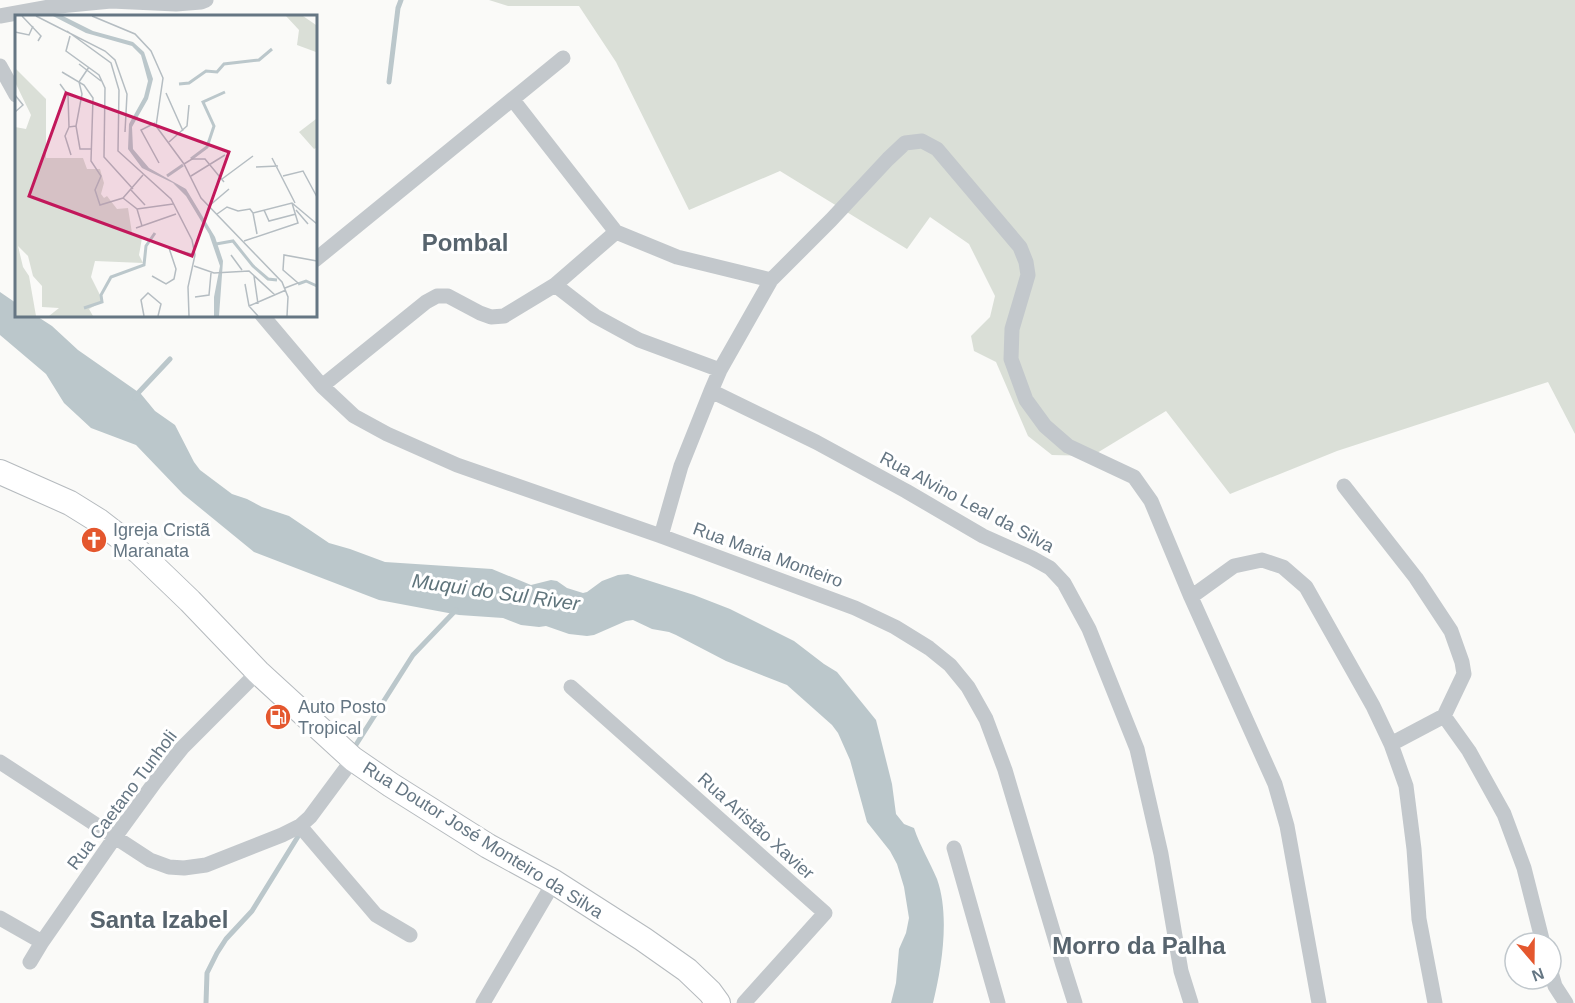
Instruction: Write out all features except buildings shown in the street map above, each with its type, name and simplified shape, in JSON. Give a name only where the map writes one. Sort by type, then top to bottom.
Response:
[{"type":"main road","name":"Rua Doutor José Monteiro da Silva","points":[[2,478],[70,503],[99,521],[138,552],[190,601],[258,672],[353,759],[488,846],[554,882],[643,939],[687,970],[718,1003]]},
{"type":"street","points":[[0,16],[49,6],[111,0],[176,4],[201,3],[206,0]]},
{"type":"street","points":[[316,259],[563,58]]},
{"type":"street","points":[[0,66],[15,93]]},
{"type":"street","points":[[513,100],[616,232],[677,257],[771,280]]},
{"type":"street","points":[[661,536],[681,466],[720,370],[771,280],[905,143],[922,141],[937,149],[1020,247],[1026,262],[1028,274],[1012,329],[1011,359],[1026,400],[1045,426],[1068,446],[1134,477],[1151,501],[1191,597],[1275,784],[1287,826],[1319,1003]]},
{"type":"street","points":[[322,386],[426,302],[437,296],[448,296],[491,317],[504,316],[555,285],[616,232]]},
{"type":"street","points":[[555,285],[595,316],[639,340],[720,370]]},
{"type":"street","name":"Rua Maria Monteiro","points":[[263,316],[322,386],[354,416],[387,434],[457,465],[661,536],[855,608],[895,627],[929,648],[950,665],[968,687],[986,719],[1005,770],[1075,1003]]},
{"type":"street","name":"Rua Alvino Leal da Silva","points":[[711,391],[816,442],[983,536],[1032,558],[1050,568],[1064,583],[1089,629],[1137,749],[1161,854],[1181,971],[1191,1003]]},
{"type":"street","points":[[1344,486],[1416,578],[1450,631],[1462,662],[1464,674],[1444,716],[1391,744]]},
{"type":"street","points":[[1191,597],[1234,566],[1262,560],[1283,567],[1306,587],[1374,706],[1406,786],[1414,849],[1419,919],[1435,1003]]},
{"type":"street","name":"Rua Caetano Tunholi","points":[[30,962],[155,782],[182,748],[258,672]]},
{"type":"street","name":"Rua Aristão Xavier","points":[[571,687],[825,913],[744,1003]]},
{"type":"street","points":[[1444,716],[1469,751],[1504,814],[1524,868],[1540,931]]},
{"type":"street","points":[[0,762],[150,860],[169,867],[184,868],[206,865],[300,826],[310,817],[353,759]]},
{"type":"street","points":[[300,826],[376,915],[410,935]]},
{"type":"street","points":[[954,848],[998,1003]]},
{"type":"street","points":[[483,1003],[554,882]]},
{"type":"street","points":[[0,918],[42,942]]},
{"type":"shaded area","points":[[489,0],[1575,0],[1575,434],[1548,382],[1337,451],[1230,494],[1166,411],[1092,456],[1052,455],[1028,436],[996,362],[974,351],[971,336],[990,317],[995,296],[969,244],[930,217],[907,249],[780,171],[689,210],[616,62],[579,6],[508,6]]},
{"type":"water","name":"Muqui do Sul River","points":[[0,292],[15,302],[15,316],[37,316],[52,326],[78,350],[141,394],[155,411],[175,425],[200,470],[232,494],[289,516],[329,543],[385,562],[492,569],[531,585],[551,580],[583,593],[602,581],[628,574],[730,609],[794,641],[837,672],[876,720],[892,784],[896,814],[904,824],[914,828],[941,893],[944,925],[942,957],[933,1003],[891,1003],[896,983],[899,949],[909,918],[904,887],[897,864],[890,851],[867,822],[850,760],[838,733],[787,685],[726,661],[669,632],[652,629],[633,620],[587,636],[569,634],[546,626],[521,625],[503,618],[459,615],[379,600],[254,552],[183,494],[136,445],[91,428],[64,403],[46,374],[0,335]]},
{"type":"waterway","points":[[389,82],[398,8],[401,0]]},
{"type":"waterway","points":[[135,398],[170,359]]},
{"type":"waterway","points":[[352,751],[413,655],[456,610]]},
{"type":"waterway","points":[[206,1003],[207,973],[217,953],[226,939],[252,911],[302,830]]},
{"type":"place","name":"Igreja Cristã Maranata","points":[[94,540]]},
{"type":"place","name":"Auto Posto Tropical","points":[[278,717]]},
{"type":"district","name":"Pombal","points":[[465,242]]},
{"type":"district","name":"Santa Izabel","points":[[159,919]]},
{"type":"district","name":"Morro da Palha","points":[[1139,945]]}]
